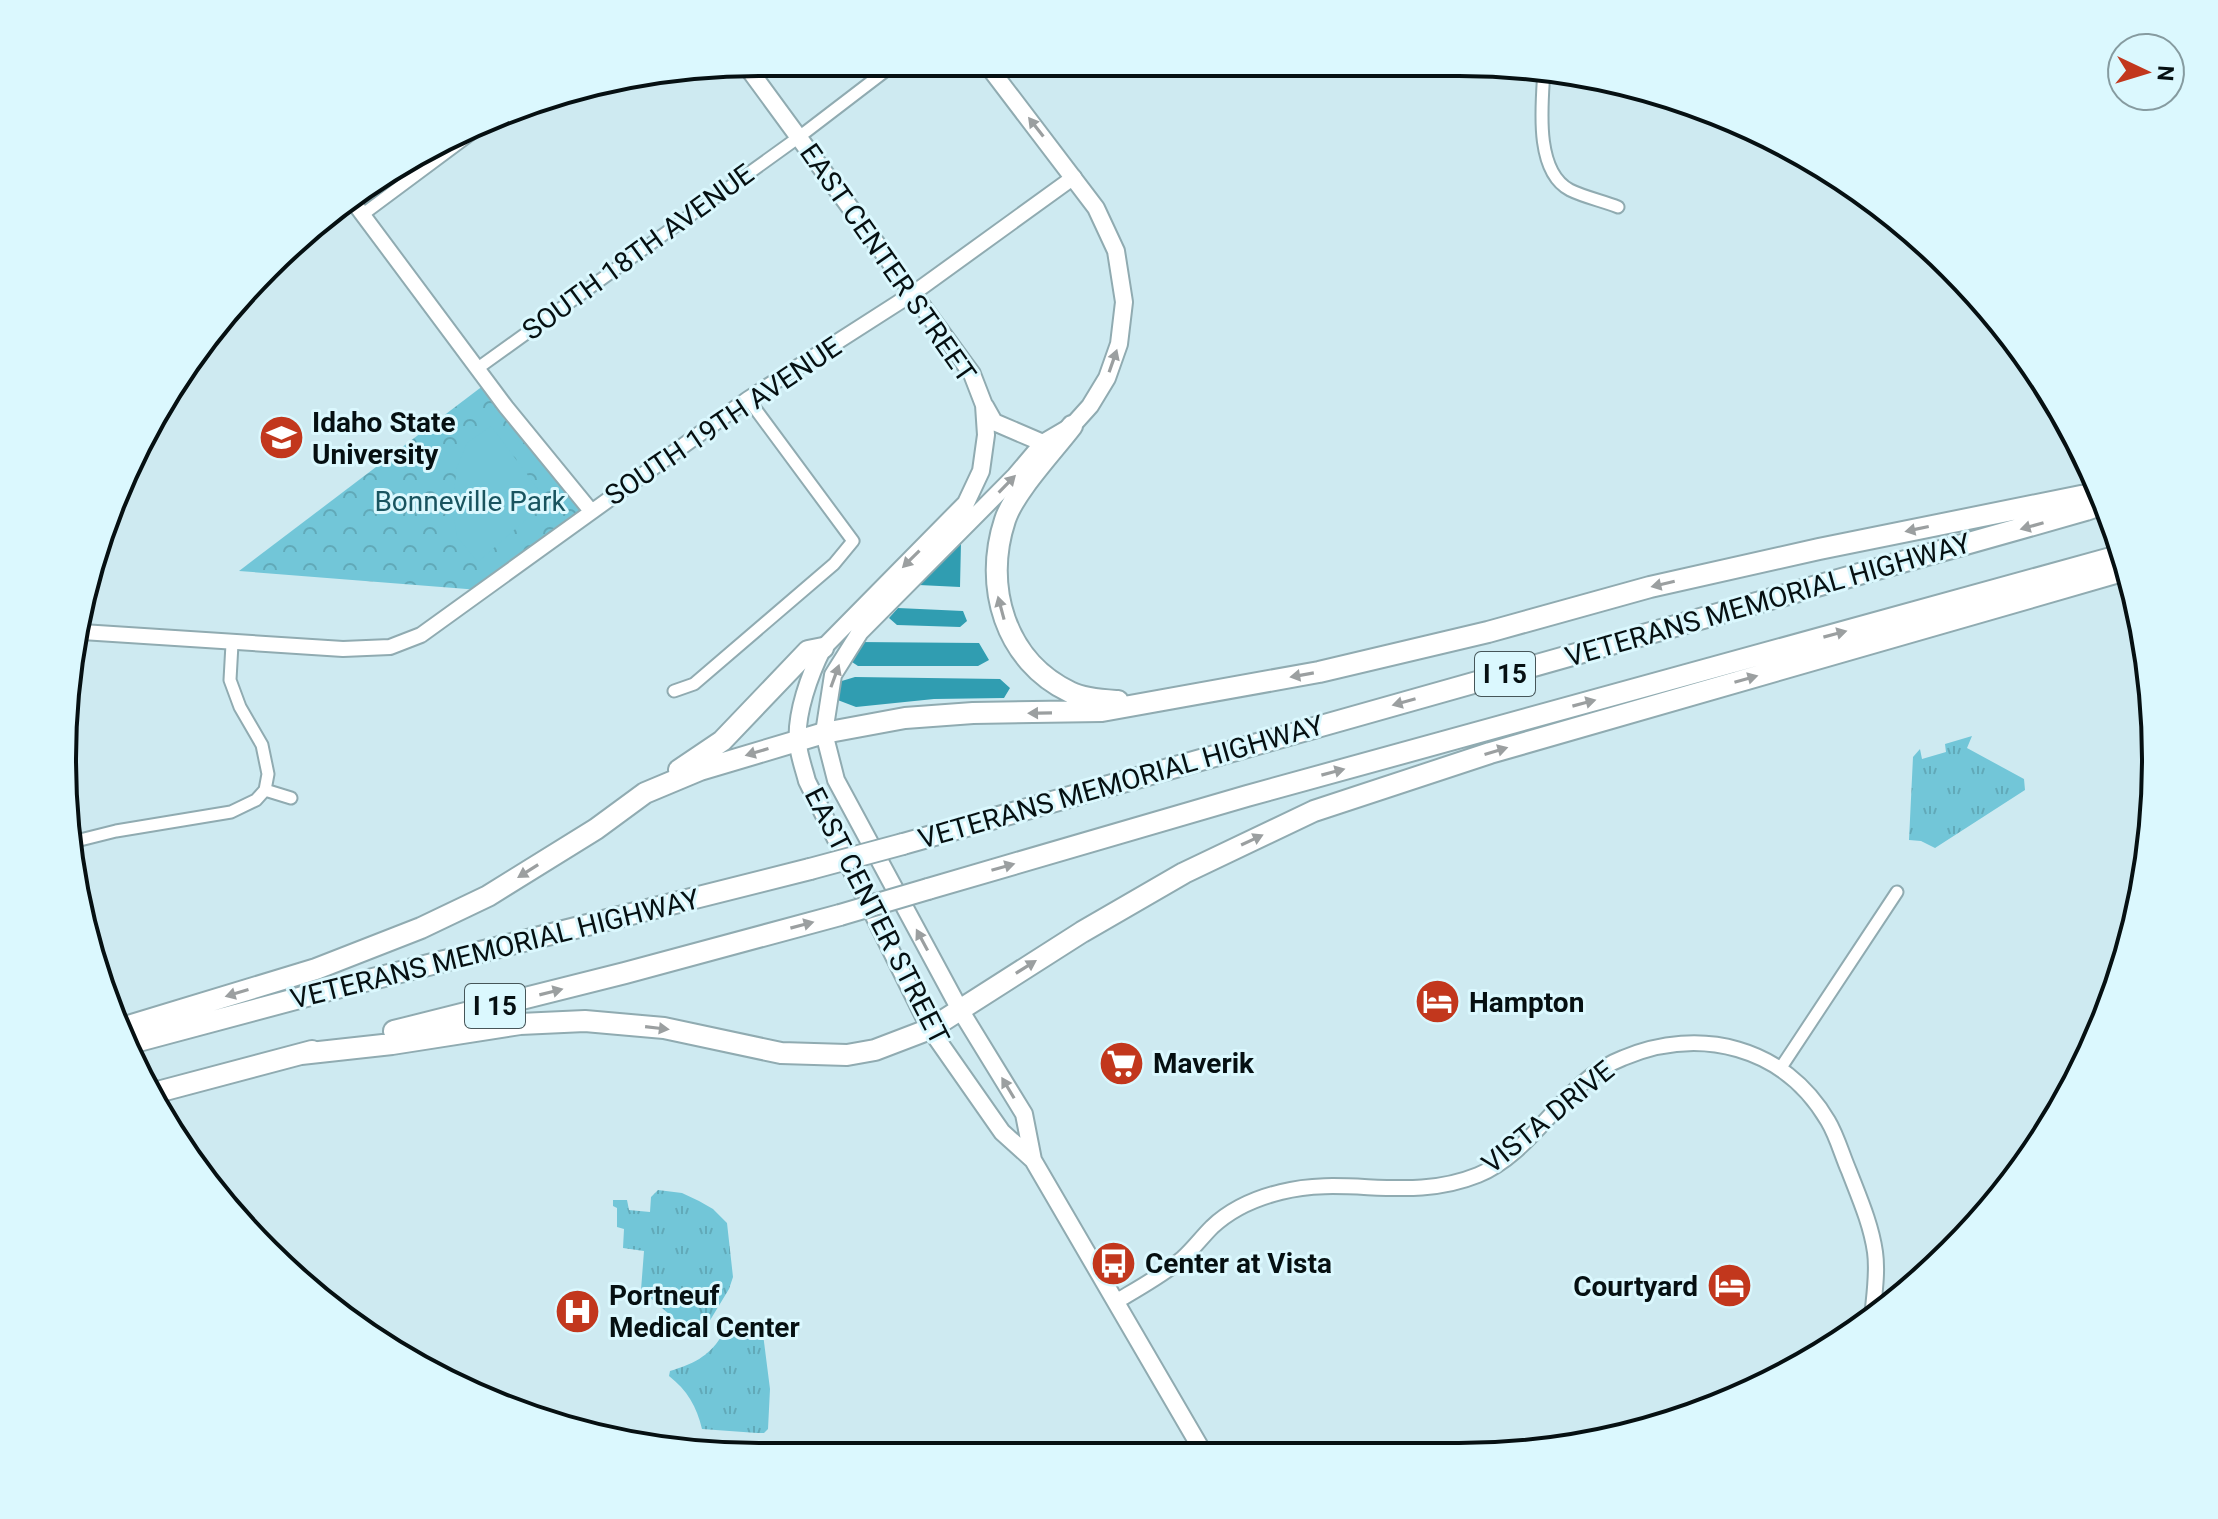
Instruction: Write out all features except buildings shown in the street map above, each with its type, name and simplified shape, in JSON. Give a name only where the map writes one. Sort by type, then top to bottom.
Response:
[{"type":"highway","points":[[1072,426],[1005,517],[995,557],[1003,616],[1010,636],[1023,656],[1038,672],[1071,694],[1145,702]]},
{"type":"highway","points":[[645,793],[700,770],[824,733],[905,718],[973,713],[1102,711],[1319,672],[1488,632],[1711,573],[2089,496]]},
{"type":"highway","name":"VETERANS MEMORIAL HIGHWAY","points":[[137,1041],[903,844],[2093,507]]},
{"type":"highway","name":"VETERANS MEMORIAL HIGHWAY","points":[[162,1091],[840,915],[1247,796],[2111,558]]},
{"type":"highway","points":[[301,1054],[392,1044],[520,1024],[585,1021],[664,1028],[781,1053],[847,1055],[898,1043],[930,1029],[959,1008],[1184,873],[1314,811],[1490,753],[2116,573]]},
{"type":"highway","points":[[130,1025],[316,969],[421,928],[488,896],[596,829],[722,741],[808,651],[823,648]]},
{"type":"main road","name":"EAST CENTER STREET","points":[[754,76],[915,292],[972,374],[984,405],[985,454],[981,471],[966,503],[823,648],[807,688],[798,742],[807,781],[930,1029],[1002,1132],[1033,1160],[1198,1443]]},
{"type":"main road","points":[[996,76],[1096,208],[1116,251],[1124,302],[1119,344],[1107,378],[1090,406],[1072,426]]},
{"type":"main road","points":[[984,405],[994,422],[1043,443]]},
{"type":"main road","name":"EAST CENTER STREET","points":[[1033,1160],[1024,1114],[959,1008],[836,780],[824,733],[833,675],[860,632],[1015,476],[1043,443],[1072,426]]},
{"type":"street","name":"SOUTH 18TH AVENUE","points":[[478,368],[879,76]]},
{"type":"street","points":[[1544,82],[1543,130],[1547,164],[1567,189],[1618,207]]},
{"type":"street","points":[[362,215],[448,151]]},
{"type":"street","name":"SOUTH 19TH AVENUE","points":[[88,632],[343,649],[390,647],[421,635],[748,399],[915,292],[1074,177]]},
{"type":"street","points":[[357,207],[506,407],[591,511]]},
{"type":"street","points":[[674,691],[694,684],[834,564],[853,541],[748,399]]},
{"type":"street","points":[[81,840],[231,812],[256,800],[265,790],[268,774],[262,745],[240,707],[230,680],[232,644]]},
{"type":"street","points":[[265,790],[291,798]]},
{"type":"street","points":[[1780,1069],[1897,892]]},
{"type":"street","name":"VISTA DRIVE","points":[[1117,1301],[1182,1259],[1229,1214],[1266,1196],[1299,1188],[1419,1189],[1453,1184],[1481,1174],[1516,1150],[1577,1088],[1621,1058],[1657,1047],[1702,1041],[1743,1050],[1780,1069],[1805,1091],[1828,1121],[1875,1248],[1873,1303]]},
{"type":"green space","name":"Bonneville Park","points":[[488,382],[585,515],[492,591],[239,571]]},
{"type":"green space","points":[[491,426],[547,501],[478,562],[457,537],[452,507],[457,467],[467,443]]},
{"type":"green space","points":[[1972,736],[1967,748],[2024,779],[2025,790],[1935,848],[1921,841],[1909,840],[1913,757],[1920,749],[1922,759],[1946,752],[1945,744]]},
{"type":"green space","points":[[658,1190],[682,1193],[699,1201],[727,1223],[733,1277],[709,1322],[683,1326],[641,1290],[644,1251],[623,1248],[624,1229],[617,1227],[617,1208],[613,1206],[613,1200],[627,1200],[629,1210],[650,1212],[651,1197]]},
{"type":"green space","points":[[755,1329],[763,1334],[770,1389],[768,1429],[757,1433],[702,1429],[694,1406],[669,1376],[670,1371],[699,1359],[721,1337]]},
{"type":"shaded area","points":[[961,542],[960,587],[919,585]]},
{"type":"shaded area","points":[[898,608],[963,611],[967,621],[960,627],[897,625],[889,618]]},
{"type":"shaded area","points":[[858,642],[979,643],[989,660],[978,666],[858,666],[849,660]]},
{"type":"shaded area","points":[[855,677],[1000,679],[1010,688],[1004,698],[934,699],[856,707],[835,699],[835,683]]},
{"type":"place","name":"Idaho State University","points":[[281,438]]},
{"type":"place","name":"Hampton","points":[[1438,1002]]},
{"type":"place","name":"Maverik","points":[[1122,1063]]},
{"type":"place","name":"Center at Vista","points":[[1114,1263]]},
{"type":"place","name":"Courtyard","points":[[1729,1286]]},
{"type":"place","name":"Portneuf Medical Center","points":[[578,1311]]}]
